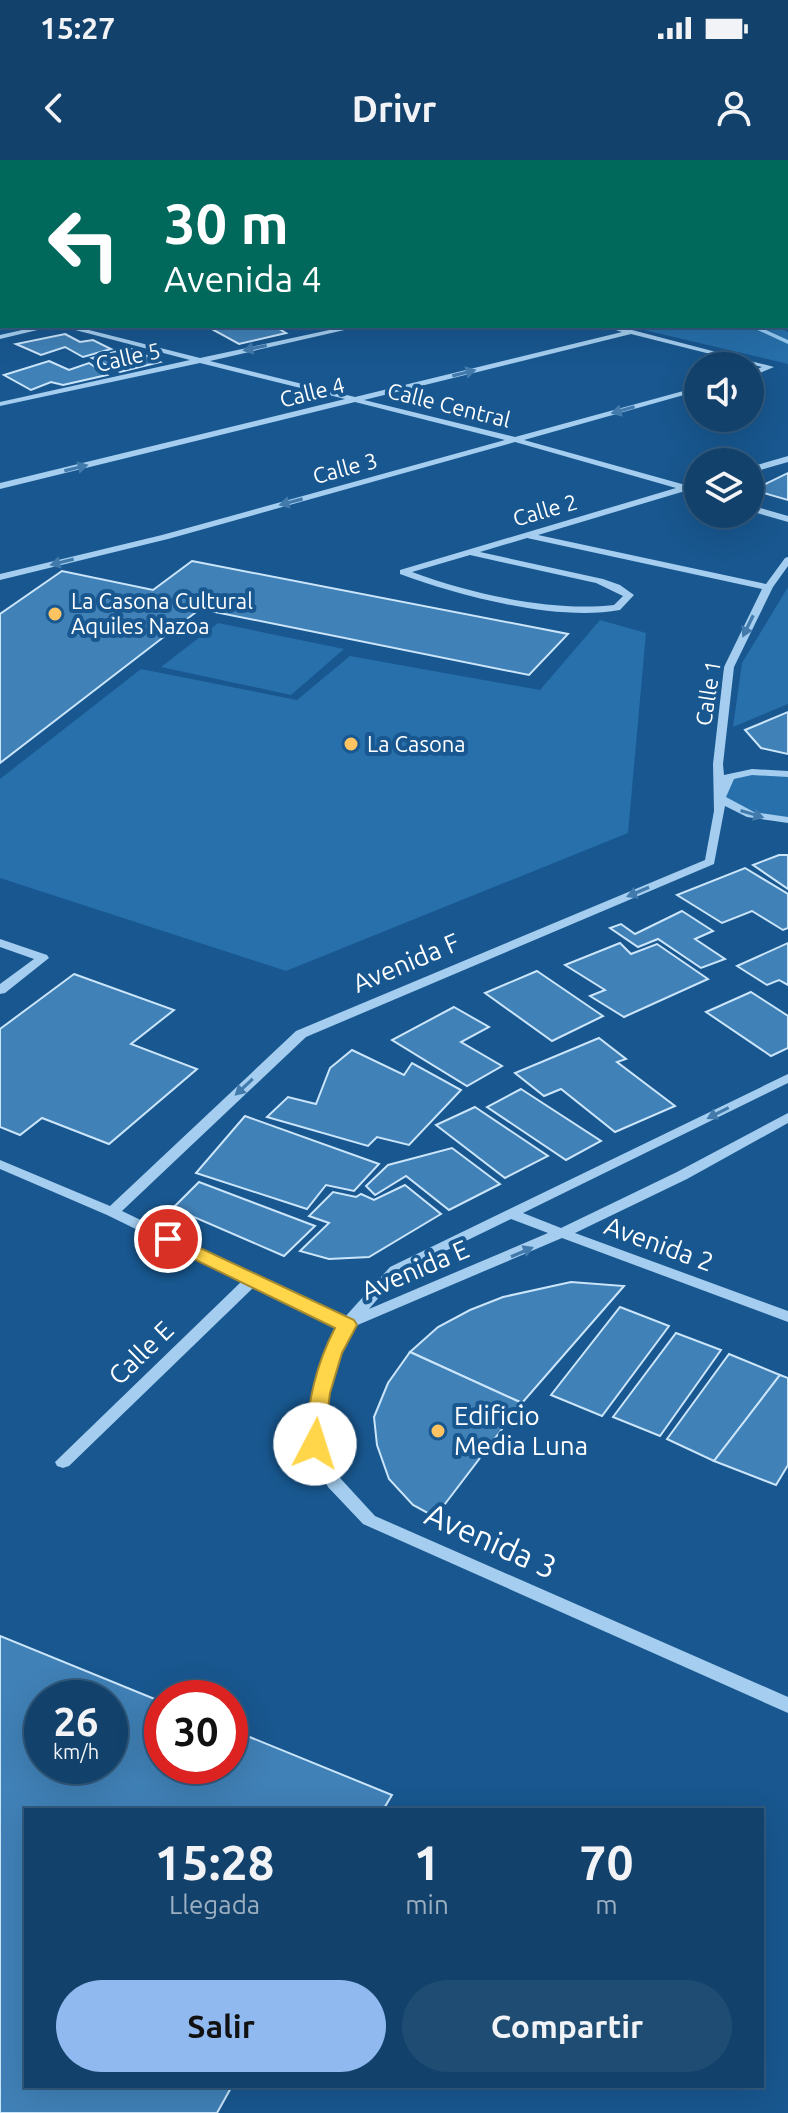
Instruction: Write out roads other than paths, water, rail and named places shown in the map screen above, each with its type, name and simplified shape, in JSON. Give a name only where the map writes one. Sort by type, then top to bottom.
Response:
[{"type":"street","points":[[0,337],[41,328]]},
{"type":"street","name":"Calle Central","points":[[72,328],[515,440],[684,488]]},
{"type":"street","name":"Calle 5","points":[[0,404],[348,328]]},
{"type":"street","points":[[615,328],[711,352]]},
{"type":"street","name":"Calle 4","points":[[0,486],[632,332]]},
{"type":"street","name":"Calle 3","points":[[0,577],[165,537],[684,393]]},
{"type":"street","points":[[764,466],[788,459]]},
{"type":"street","name":"Calle 2","points":[[470,552],[496,562],[611,584],[629,595],[617,608],[575,611],[430,584],[403,572],[526,535],[684,488]]},
{"type":"street","points":[[764,512],[788,519]]},
{"type":"street","points":[[526,535],[768,587]]},
{"type":"street","name":"Calle 1","points":[[720,799],[718,764],[729,667],[768,587],[788,560]]},
{"type":"street","points":[[788,774],[752,772],[729,776],[720,799],[751,815],[788,820]]},
{"type":"street","name":"Avenida F","points":[[112,1212],[301,1034],[710,862],[720,799]]},
{"type":"street","points":[[0,943],[43,958],[0,990]]},
{"type":"street","name":"Avenida E","points":[[346,1325],[395,1270],[788,1078]]},
{"type":"street","name":"Avenida E","points":[[346,1325],[564,1234],[714,1161],[788,1117]]},
{"type":"street","points":[[0,1164],[112,1212],[346,1325]]},
{"type":"street","name":"Avenida 2","points":[[513,1215],[788,1317]]},
{"type":"street","name":"Calle E","points":[[63,1462],[252,1280]]},
{"type":"street","name":"Avenida 3","points":[[346,1325],[332,1353],[320,1393],[315,1444],[334,1483],[369,1520],[788,1705]]},
{"type":"waterway","points":[[756,328],[788,342]]},
{"type":"place","name":"La Casona Cultural Aquiles Nazoa","points":[[55,614]]},
{"type":"place","name":"La Casona","points":[[351,744]]},
{"type":"place","name":"Edificio Media Luna","points":[[438,1431]]}]
